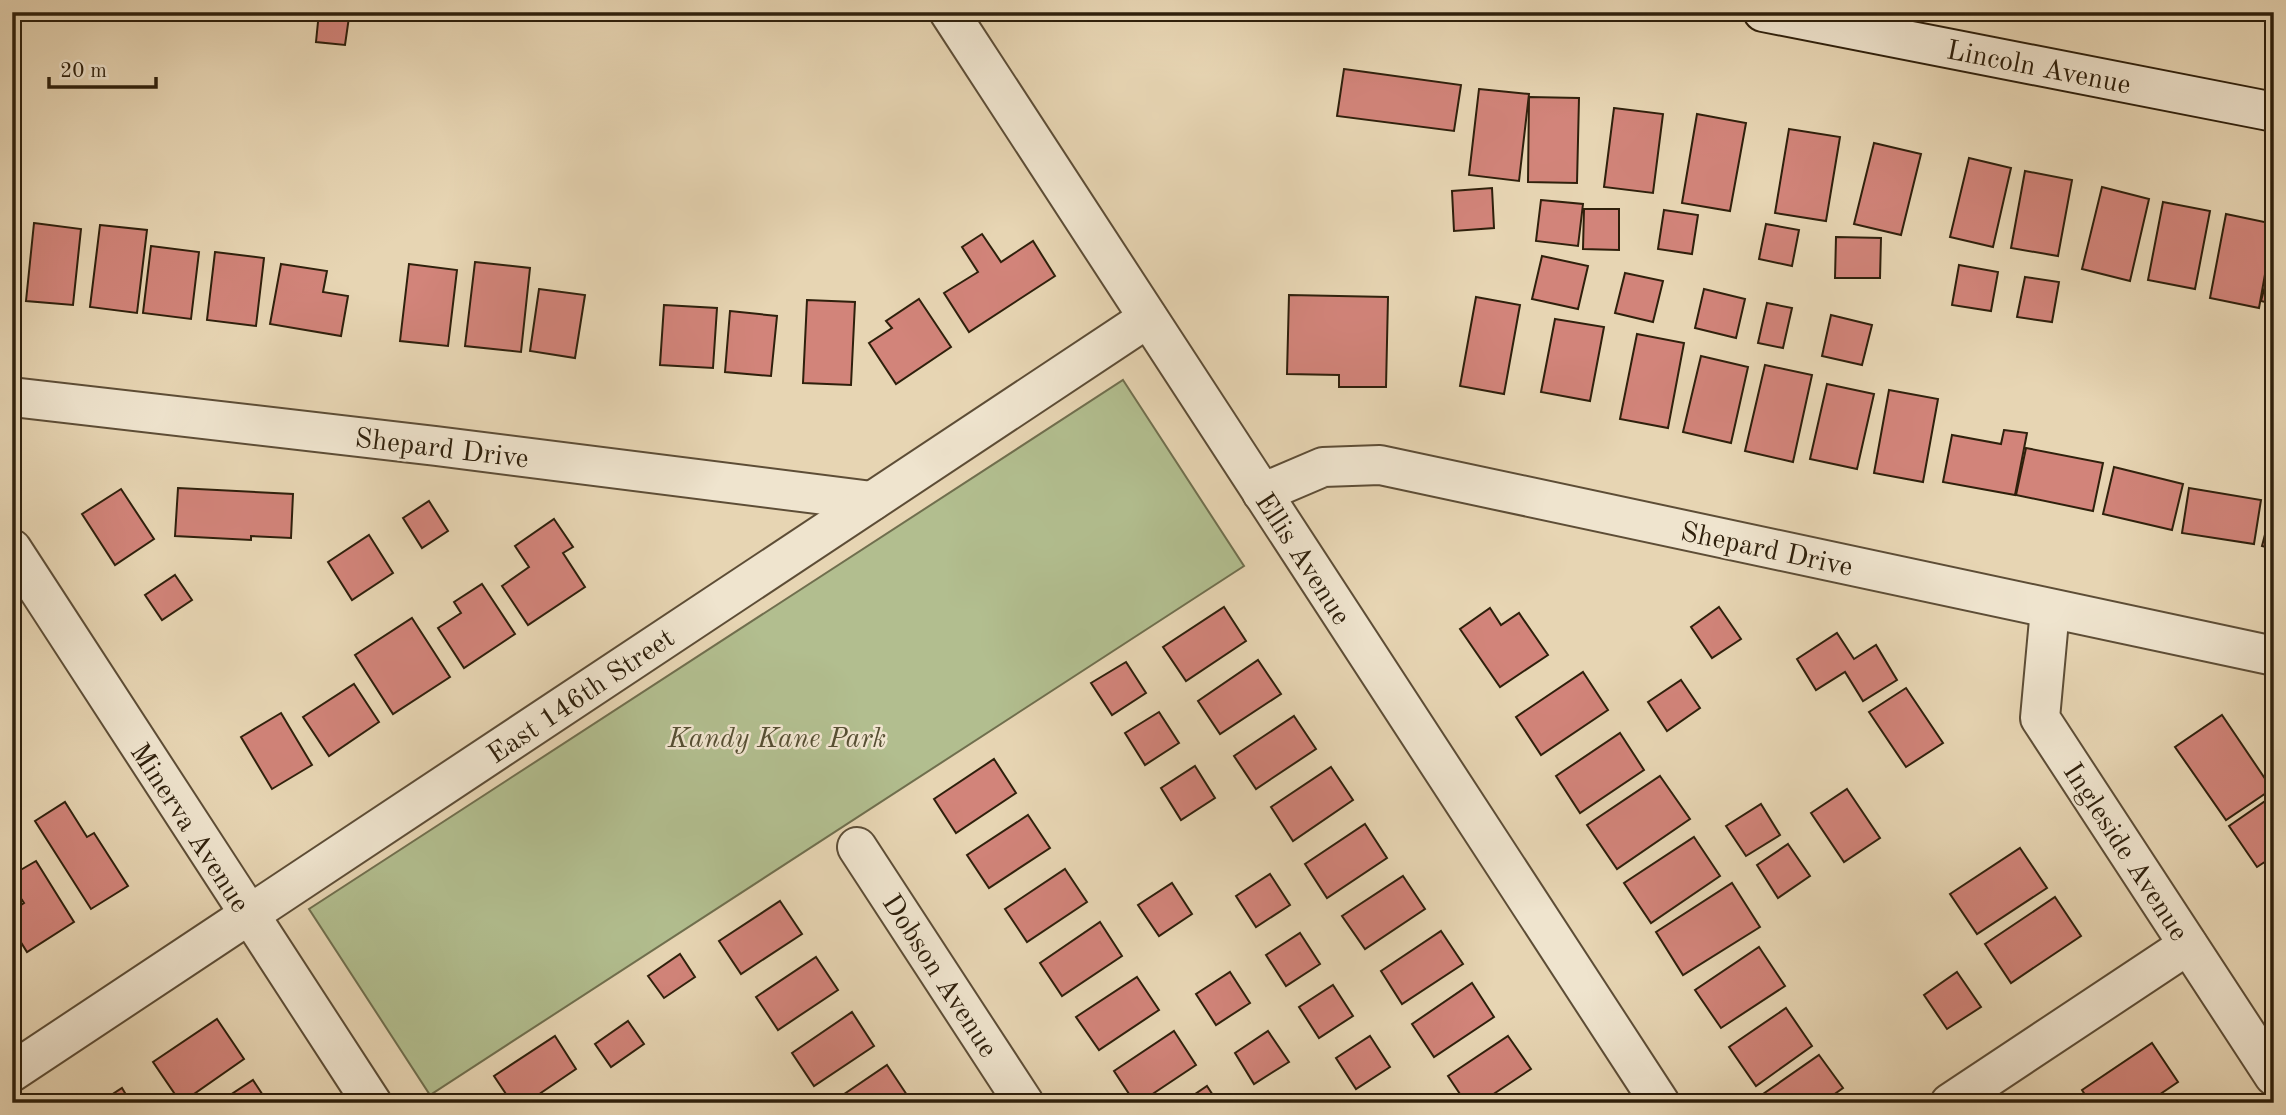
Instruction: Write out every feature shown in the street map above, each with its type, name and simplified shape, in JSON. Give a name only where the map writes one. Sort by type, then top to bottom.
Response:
[{"type":"street","name":"Ellis Avenue","points":[[949,12],[1660,1103]]},
{"type":"street","name":"Lincoln Avenue","points":[[1771,13],[2274,112]]},
{"type":"street","name":"East 146th Street","points":[[12,1072],[1148,318]]},
{"type":"street","name":"Shepard Drive","points":[[12,397],[436,446],[872,501]]},
{"type":"street","name":"Shepard Drive","points":[[1262,493],[1323,467],[1380,466],[2274,656]]},
{"type":"street","name":"Minerva Avenue","points":[[12,550],[372,1103]]},
{"type":"street","name":"Ingleside Avenue","points":[[2050,609],[2040,719],[2274,1076]]},
{"type":"street","name":"Dobson Avenue","points":[[858,847],[1024,1103]]},
{"type":"street","points":[[1950,1103],[2188,944]]},
{"type":"green space","name":"Kandy Kane Park","points":[[1123,380],[1244,566],[430,1095],[309,909]]},
{"type":"building","points":[[71,12],[110,12],[109,19],[71,17]]},
{"type":"building","points":[[319,12],[380,12],[379,20],[349,17],[345,45],[316,42]]},
{"type":"building","points":[[1344,69],[1461,85],[1454,131],[1337,116]]},
{"type":"building","points":[[1479,89],[1529,94],[1519,181],[1469,175]]},
{"type":"building","points":[[1529,97],[1579,98],[1577,183],[1528,182]]},
{"type":"building","points":[[1614,108],[1663,114],[1653,193],[1604,187]]},
{"type":"building","points":[[1697,114],[1746,123],[1730,211],[1682,203]]},
{"type":"building","points":[[1789,129],[1840,137],[1826,221],[1775,213]]},
{"type":"building","points":[[1874,143],[1921,154],[1901,235],[1854,224]]},
{"type":"building","points":[[1969,158],[2011,168],[1993,247],[1950,237]]},
{"type":"building","points":[[2025,171],[2072,180],[2058,256],[2011,248]]},
{"type":"building","points":[[2102,187],[2149,199],[2130,281],[2082,269]]},
{"type":"building","points":[[1492,188],[1494,228],[1454,231],[1452,191]]},
{"type":"building","points":[[1541,200],[1583,204],[1578,246],[1536,241]]},
{"type":"building","points":[[2163,202],[2210,211],[2195,289],[2148,280]]},
{"type":"building","points":[[1584,209],[1619,209],[1619,250],[1583,249]]},
{"type":"building","points":[[1664,210],[1698,215],[1692,254],[1658,249]]},
{"type":"building","points":[[2226,214],[2274,224],[2259,308],[2210,298]]},
{"type":"building","points":[[34,223],[81,229],[73,305],[26,301]]},
{"type":"building","points":[[1766,224],[1799,230],[1792,266],[1759,259]]},
{"type":"building","points":[[100,225],[147,230],[137,313],[90,307]]},
{"type":"building","points":[[982,234],[1001,262],[1033,241],[1055,276],[969,332],[944,293],[978,272],[962,247]]},
{"type":"building","points":[[1836,237],[1881,238],[1880,278],[1835,278]]},
{"type":"building","points":[[151,246],[199,252],[191,319],[143,313]]},
{"type":"building","points":[[215,252],[264,258],[256,326],[207,320]]},
{"type":"building","points":[[2274,252],[2274,304],[2261,301]]},
{"type":"building","points":[[1542,256],[1588,266],[1578,309],[1532,299]]},
{"type":"building","points":[[475,262],[530,268],[521,352],[465,346]]},
{"type":"building","points":[[281,264],[327,271],[323,292],[348,296],[341,336],[270,324]]},
{"type":"building","points":[[409,264],[457,270],[448,346],[400,341]]},
{"type":"building","points":[[1959,265],[1998,272],[1991,311],[1952,305]]},
{"type":"building","points":[[1625,273],[1663,281],[1653,322],[1615,313]]},
{"type":"building","points":[[2025,277],[2059,282],[2052,322],[2017,317]]},
{"type":"building","points":[[539,289],[585,295],[575,358],[530,351]]},
{"type":"building","points":[[1704,289],[1745,299],[1736,338],[1695,328]]},
{"type":"building","points":[[1289,295],[1388,297],[1386,387],[1339,387],[1339,375],[1287,374]]},
{"type":"building","points":[[1476,297],[1520,305],[1504,394],[1460,386]]},
{"type":"building","points":[[919,299],[951,347],[896,384],[869,343],[892,328],[886,321]]},
{"type":"building","points":[[807,300],[855,302],[851,385],[803,383]]},
{"type":"building","points":[[1767,303],[1792,308],[1783,348],[1758,343]]},
{"type":"building","points":[[664,305],[717,308],[713,368],[660,365]]},
{"type":"building","points":[[730,311],[777,316],[771,376],[725,372]]},
{"type":"building","points":[[1831,315],[1872,325],[1862,365],[1822,356]]},
{"type":"building","points":[[1555,319],[1604,327],[1590,401],[1541,392]]},
{"type":"building","points":[[1637,334],[1684,343],[1668,428],[1620,419]]},
{"type":"building","points":[[2274,337],[2274,368],[2267,366]]},
{"type":"building","points":[[1701,356],[1748,367],[1731,443],[1683,432]]},
{"type":"building","points":[[1765,365],[1812,375],[1793,462],[1745,451]]},
{"type":"building","points":[[1827,384],[1874,394],[1857,469],[1810,459]]},
{"type":"building","points":[[1889,390],[1938,399],[1923,482],[1874,473]]},
{"type":"building","points":[[2004,430],[2027,433],[2015,495],[1943,482],[1952,435],[2001,444]]},
{"type":"building","points":[[2026,448],[2103,463],[2093,511],[2016,495]]},
{"type":"building","points":[[2114,467],[2183,484],[2172,530],[2103,514]]},
{"type":"building","points":[[178,488],[293,494],[291,538],[251,536],[251,540],[175,536]]},
{"type":"building","points":[[2189,488],[2261,500],[2254,544],[2182,533]]},
{"type":"building","points":[[121,489],[154,539],[115,565],[82,514]]},
{"type":"building","points":[[429,501],[448,531],[422,548],[403,518]]},
{"type":"building","points":[[2274,504],[2274,549],[2262,546]]},
{"type":"building","points":[[554,519],[573,547],[563,553],[585,587],[528,625],[502,586],[529,567],[515,546]]},
{"type":"building","points":[[369,535],[393,573],[352,600],[328,562]]},
{"type":"building","points":[[175,575],[192,600],[162,620],[145,595]]},
{"type":"building","points":[[482,584],[515,634],[464,668],[438,628],[461,613],[454,602]]},
{"type":"building","points":[[1224,607],[1246,641],[1186,681],[1163,647]]},
{"type":"building","points":[[1719,607],[1741,639],[1712,658],[1691,627]]},
{"type":"building","points":[[1490,608],[1501,625],[1519,613],[1548,655],[1500,687],[1460,629]]},
{"type":"building","points":[[412,618],[450,677],[393,714],[355,655]]},
{"type":"building","points":[[1837,633],[1854,659],[1876,645],[1897,680],[1863,701],[1845,672],[1816,690],[1797,659]]},
{"type":"building","points":[[1258,660],[1281,694],[1220,734],[1198,701]]},
{"type":"building","points":[[1126,662],[1146,693],[1112,715],[1091,683]]},
{"type":"building","points":[[1583,672],[1608,710],[1541,755],[1516,717]]},
{"type":"building","points":[[1681,680],[1700,708],[1667,731],[1648,702]]},
{"type":"building","points":[[354,684],[379,722],[329,756],[303,717]]},
{"type":"building","points":[[1906,688],[1943,743],[1906,767],[1869,712]]},
{"type":"building","points":[[12,694],[20,706],[12,711]]},
{"type":"building","points":[[1159,712],[1179,743],[1145,765],[1125,733]]},
{"type":"building","points":[[281,713],[312,765],[272,789],[241,737]]},
{"type":"building","points":[[2222,715],[2272,789],[2226,820],[2175,747]]},
{"type":"building","points":[[1294,716],[1316,749],[1256,789],[1234,756]]},
{"type":"building","points":[[1620,733],[1644,770],[1580,813],[1556,776]]},
{"type":"building","points":[[994,759],[1016,793],[956,833],[934,799]]},
{"type":"building","points":[[1195,766],[1215,798],[1181,820],[1161,788]]},
{"type":"building","points":[[1331,767],[1353,800],[1293,841],[1271,807]]},
{"type":"building","points":[[1660,776],[1690,819],[1617,869],[1587,825]]},
{"type":"building","points":[[1847,789],[1880,838],[1844,862],[1811,813]]},
{"type":"building","points":[[2274,795],[2274,856],[2257,867],[2229,826]]},
{"type":"building","points":[[65,802],[87,837],[94,833],[128,886],[91,909],[35,821]]},
{"type":"building","points":[[1761,804],[1780,835],[1746,856],[1726,826]]},
{"type":"building","points":[[1028,815],[1050,848],[989,888],[967,855]]},
{"type":"building","points":[[1365,824],[1387,858],[1327,898],[1305,864]]},
{"type":"building","points":[[1694,837],[1720,876],[1651,923],[1624,883]]},
{"type":"building","points":[[1788,844],[1810,876],[1778,898],[1757,865]]},
{"type":"building","points":[[2020,848],[2047,888],[1977,934],[1950,894]]},
{"type":"building","points":[[36,861],[74,922],[27,952],[12,928],[12,911],[24,903],[12,885],[12,875]]},
{"type":"building","points":[[1065,869],[1087,902],[1027,942],[1005,909]]},
{"type":"building","points":[[1270,874],[1290,905],[1256,927],[1236,896]]},
{"type":"building","points":[[1403,876],[1425,909],[1365,949],[1342,916]]},
{"type":"building","points":[[1172,883],[1192,914],[1159,936],[1138,905]]},
{"type":"building","points":[[1732,883],[1760,927],[1683,975],[1656,932]]},
{"type":"building","points":[[2274,883],[2274,898],[2267,888]]},
{"type":"building","points":[[2055,897],[2081,936],[2011,983],[1985,944]]},
{"type":"building","points":[[780,901],[802,934],[741,974],[719,941]]},
{"type":"building","points":[[1100,922],[1122,956],[1062,996],[1040,963]]},
{"type":"building","points":[[1441,931],[1463,964],[1402,1004],[1381,971]]},
{"type":"building","points":[[1300,933],[1320,964],[1286,986],[1266,955]]},
{"type":"building","points":[[1759,947],[1785,986],[1721,1028],[1695,990]]},
{"type":"building","points":[[680,954],[695,977],[664,998],[648,976]]},
{"type":"building","points":[[816,957],[838,990],[778,1030],[756,997]]},
{"type":"building","points":[[1230,972],[1250,1003],[1216,1025],[1196,994]]},
{"type":"building","points":[[1957,972],[1981,1007],[1947,1029],[1924,995]]},
{"type":"building","points":[[1137,977],[1159,1010],[1099,1050],[1076,1017]]},
{"type":"building","points":[[1472,983],[1494,1017],[1434,1057],[1412,1024]]},
{"type":"building","points":[[1333,985],[1353,1016],[1319,1038],[1299,1007]]},
{"type":"building","points":[[1786,1008],[1812,1046],[1756,1086],[1729,1047]]},
{"type":"building","points":[[852,1012],[874,1046],[814,1086],[792,1053]]},
{"type":"building","points":[[217,1019],[244,1059],[181,1103],[153,1062]]},
{"type":"building","points":[[628,1021],[644,1044],[611,1067],[595,1044]]},
{"type":"building","points":[[1174,1031],[1196,1065],[1139,1103],[1135,1103],[1114,1071]]},
{"type":"building","points":[[1268,1031],[1289,1062],[1254,1084],[1235,1053]]},
{"type":"building","points":[[555,1036],[576,1069],[526,1103],[512,1103],[494,1076]]},
{"type":"building","points":[[1370,1036],[1390,1067],[1356,1089],[1336,1058]]},
{"type":"building","points":[[1508,1036],[1531,1069],[1480,1103],[1466,1103],[1448,1076]]},
{"type":"building","points":[[2152,1043],[2178,1082],[2147,1103],[2090,1103],[2082,1090]]},
{"type":"building","points":[[1819,1055],[1843,1088],[1822,1103],[1769,1103],[1763,1094]]},
{"type":"building","points":[[887,1065],[909,1098],[903,1103],[831,1103]]},
{"type":"building","points":[[253,1080],[268,1103],[218,1103]]},
{"type":"building","points":[[1207,1086],[1218,1103],[1182,1103]]},
{"type":"building","points":[[122,1088],[131,1103],[99,1103]]}]
